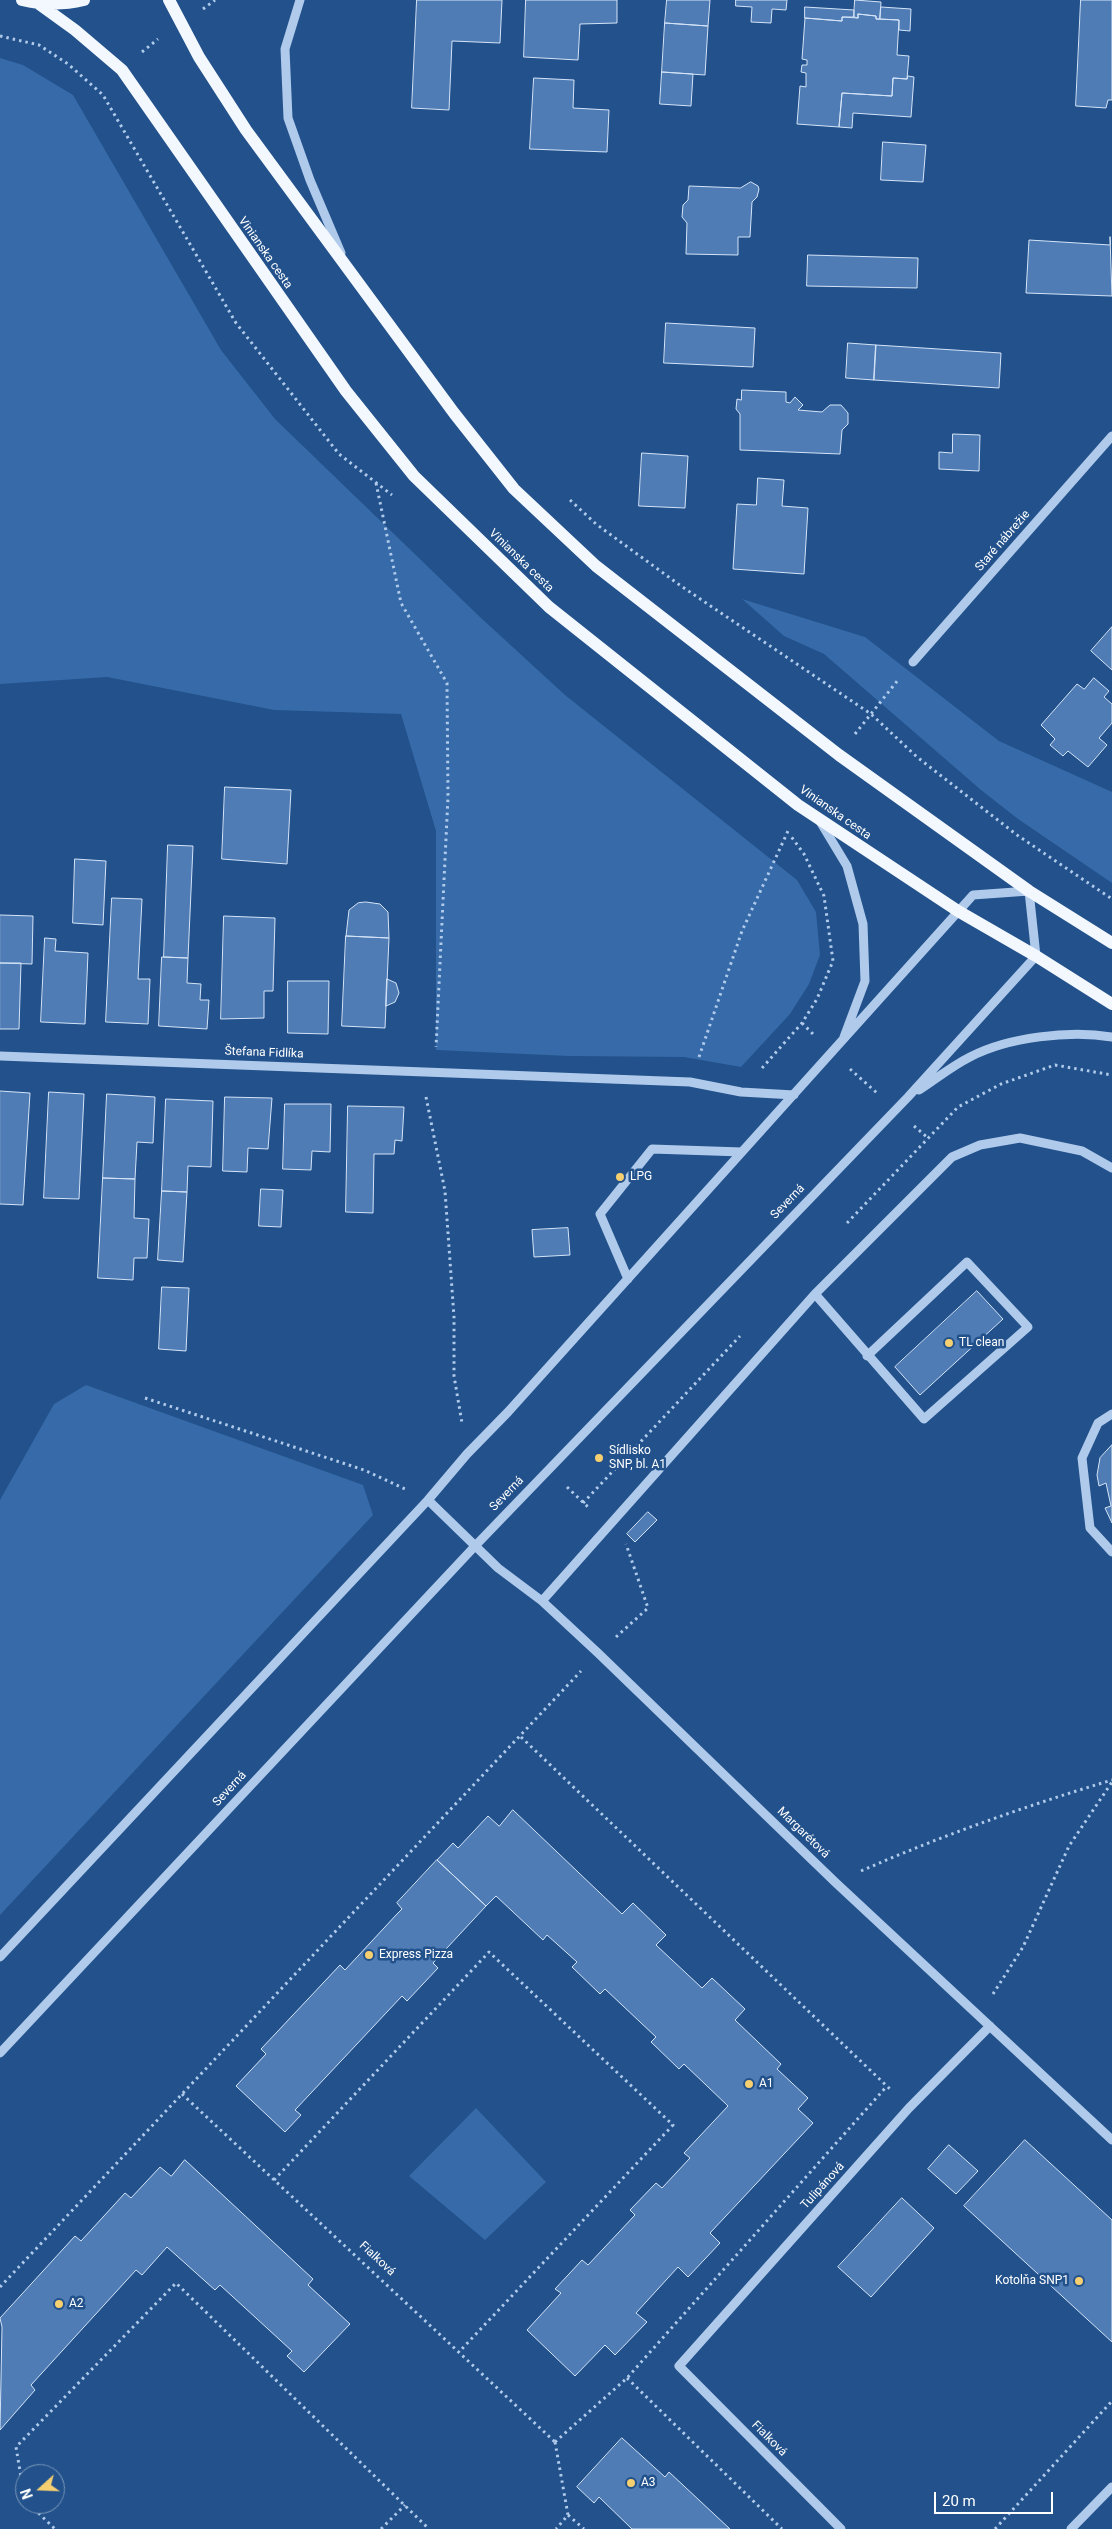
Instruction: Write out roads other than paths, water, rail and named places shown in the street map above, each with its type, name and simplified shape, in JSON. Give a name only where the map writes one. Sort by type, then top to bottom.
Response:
[{"type":"main road","points":[[22,0],[39,4],[70,4],[84,0]]},
{"type":"main road","points":[[169,0],[181,26],[246,130],[348,272],[454,414],[514,488],[596,566],[839,755],[1029,891],[1112,943]]},
{"type":"main road","name":"Vinianska cesta","points":[[39,4],[75,30],[122,70],[346,391],[414,476],[549,608],[820,820],[958,911],[1036,956],[1112,1004]]},
{"type":"street","points":[[300,0],[285,50],[288,118],[310,180],[348,272]]},
{"type":"street","name":"Staré nábrežie","points":[[913,662],[1112,436]]},
{"type":"street","points":[[820,820],[847,866],[863,924],[865,982],[842,1042]]},
{"type":"street","points":[[0,1957],[428,1500],[467,1454],[508,1412],[973,895],[1029,891],[1036,956]]},
{"type":"street","name":"Severná","points":[[0,2053],[548,1469],[908,1097],[1036,956]]},
{"type":"street","points":[[908,1097],[972,1056],[1024,1038],[1088,1033],[1112,1037]]},
{"type":"street","name":"Štefana Fidlíka","points":[[0,1056],[690,1082],[741,1092],[794,1095]]},
{"type":"street","points":[[542,1601],[815,1294],[952,1156],[980,1145],[1020,1138],[1082,1151],[1112,1168]]},
{"type":"street","points":[[628,1279],[600,1214],[652,1149],[742,1152]]},
{"type":"street","points":[[815,1294],[867,1356],[924,1419],[1028,1326],[967,1262],[867,1356]]},
{"type":"street","points":[[1112,1414],[1098,1423],[1082,1458],[1090,1528],[1112,1552]]},
{"type":"street","name":"Margarétová","points":[[428,1500],[498,1568],[542,1601],[598,1652],[835,1882],[1112,2140]]},
{"type":"street","name":"Tulipánová","points":[[679,2366],[910,2108],[990,2026]]},
{"type":"street","name":"Fialková","points":[[679,2366],[841,2529]]},
{"type":"street","points":[[1071,2529],[1112,2487]]},
{"type":"place","name":"LPG","points":[[620,1177]]},
{"type":"place","name":"TL clean","points":[[949,1343]]},
{"type":"place","name":"Sídlisko SNP, bl. A1","points":[[599,1458]]},
{"type":"place","name":"Express Pizza","points":[[369,1955]]},
{"type":"place","name":"A1","points":[[749,2084]]},
{"type":"place","name":"Kotolňa SNP1","points":[[1079,2281]]},
{"type":"place","name":"A2","points":[[59,2304]]},
{"type":"place","name":"A3","points":[[631,2483]]}]
